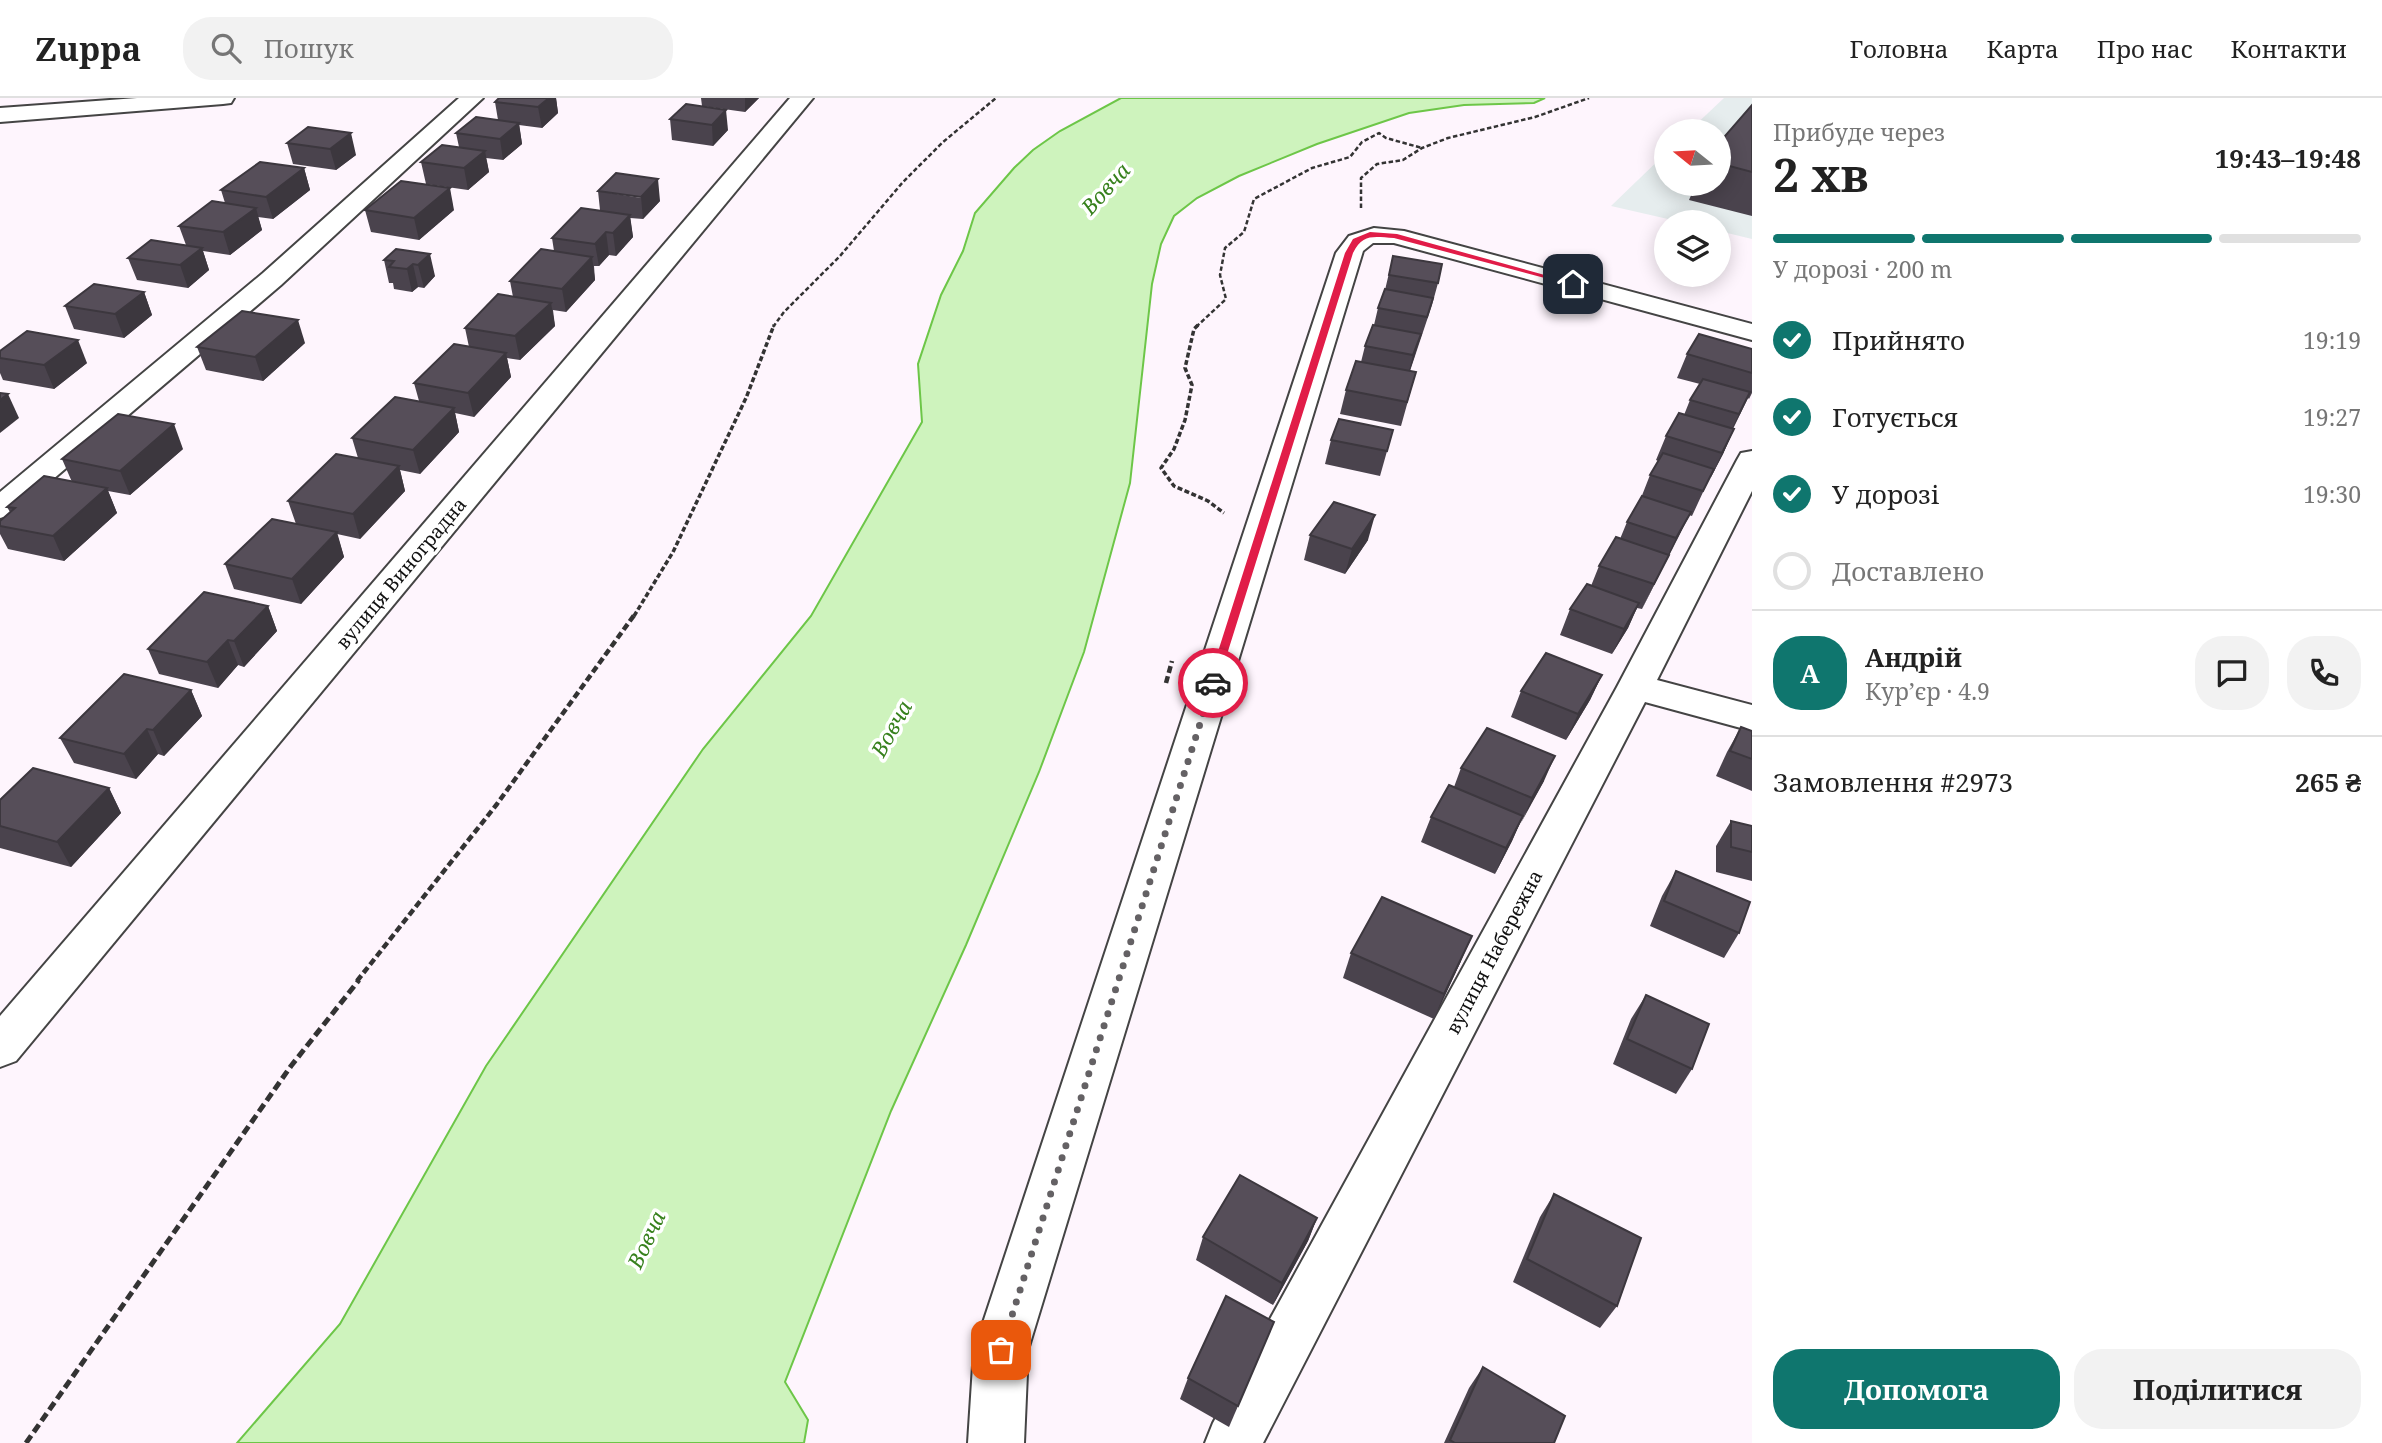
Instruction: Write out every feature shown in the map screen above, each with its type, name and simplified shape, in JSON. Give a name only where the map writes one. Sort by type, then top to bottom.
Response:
[{"type":"street","points":[[0,115],[223,98]]},
{"type":"street","points":[[0,508],[272,279],[471,98]]},
{"type":"street","name":"вулиця Виноградна","points":[[0,1048],[802,98]]},
{"type":"street","points":[[996,1443],[1001,1350],[1355,241],[1370,234],[1395,236],[1752,332]]},
{"type":"street","name":"вулиця Набережна","points":[[1233,1443],[1635,687],[1752,460]]},
{"type":"street","points":[[1635,687],[1752,718]]},
{"type":"path","points":[[26,1443],[290,1066],[497,804],[621,638],[673,552],[746,398],[771,330],[784,312],[840,256],[903,182],[943,142],[996,98]]},
{"type":"path","points":[[1370,234],[1370,223],[1361,210],[1361,178],[1377,164],[1403,160],[1422,148],[1448,138],[1535,117],[1589,98]]},
{"type":"path","points":[[1228,520],[1223,511],[1208,501],[1174,486],[1161,468],[1174,449],[1185,420],[1192,385],[1185,368],[1194,329],[1226,299],[1220,275],[1225,247],[1244,232],[1254,199],[1293,176],[1329,161],[1350,157],[1357,145],[1374,134],[1379,133],[1386,138],[1422,148]]},
{"type":"shaded area","points":[[1724,98],[1752,98],[1752,239],[1731,234],[1731,210],[1654,210],[1654,216],[1611,206],[1654,165],[1654,196],[1731,196],[1731,119],[1702,119]]},
{"type":"water","name":"Вовча","points":[[1121,98],[1545,98],[1534,103],[1464,105],[1409,113],[1317,144],[1239,176],[1197,198],[1174,216],[1161,244],[1152,284],[1130,483],[1084,652],[1039,772],[966,945],[891,1111],[785,1382],[808,1420],[804,1443],[237,1443],[340,1324],[486,1066],[703,749],[811,616],[922,422],[918,364],[941,295],[963,251],[975,213],[1033,150],[1060,131]]},
{"type":"building","points":[[499,98],[549,98],[538,107],[495,102]]},
{"type":"building","points":[[686,104],[726,110],[712,125],[670,119]]},
{"type":"building","points":[[1752,105],[1752,172],[1731,166],[1731,129]]},
{"type":"building","points":[[476,117],[519,123],[500,139],[456,133]]},
{"type":"building","points":[[308,127],[351,133],[330,149],[287,143]]},
{"type":"building","points":[[442,145],[485,151],[464,168],[421,162]]},
{"type":"building","points":[[260,162],[304,168],[266,197],[221,190]]},
{"type":"building","points":[[616,173],[658,179],[641,197],[598,191]]},
{"type":"building","points":[[401,181],[450,188],[414,218],[365,210]]},
{"type":"building","points":[[212,201],[256,208],[223,232],[179,226]]},
{"type":"building","points":[[581,208],[630,215],[613,233],[606,232],[595,244],[552,238]]},
{"type":"building","points":[[151,240],[202,248],[180,265],[128,258]]},
{"type":"building","points":[[396,249],[430,254],[418,265],[413,264],[407,269],[389,267],[394,261],[384,260]]},
{"type":"building","points":[[541,249],[592,257],[562,289],[510,281]]},
{"type":"building","points":[[1393,256],[1442,264],[1438,283],[1389,275]]},
{"type":"building","points":[[94,284],[144,292],[115,314],[65,306]]},
{"type":"building","points":[[1385,289],[1433,298],[1427,317],[1378,308]]},
{"type":"building","points":[[498,294],[551,303],[515,336],[465,328]]},
{"type":"building","points":[[242,311],[298,320],[255,357],[197,347]]},
{"type":"building","points":[[1373,325],[1421,334],[1413,355],[1365,346]]},
{"type":"building","points":[[27,331],[78,340],[44,365],[0,358],[0,351]]},
{"type":"building","points":[[1699,334],[1752,349],[1752,373],[1687,354]]},
{"type":"building","points":[[454,344],[506,353],[468,393],[414,383]]},
{"type":"building","points":[[1356,361],[1416,372],[1407,402],[1346,390]]},
{"type":"building","points":[[1703,379],[1750,392],[1739,414],[1690,400]]},
{"type":"building","points":[[395,397],[454,408],[413,450],[352,438]]},
{"type":"building","points":[[1679,413],[1734,429],[1722,453],[1666,436]]},
{"type":"building","points":[[118,414],[174,424],[120,471],[62,459]]},
{"type":"building","points":[[1339,419],[1393,430],[1387,451],[1331,440]]},
{"type":"building","points":[[1663,453],[1714,469],[1703,491],[1650,475]]},
{"type":"building","points":[[336,454],[399,466],[353,514],[288,501]]},
{"type":"building","points":[[44,476],[107,488],[53,536],[0,526],[0,521],[15,508],[7,507]]},
{"type":"building","points":[[1642,496],[1691,512],[1676,538],[1627,522]]},
{"type":"building","points":[[1334,502],[1375,515],[1352,549],[1310,535]]},
{"type":"building","points":[[272,519],[337,532],[292,579],[225,564]]},
{"type":"building","points":[[1616,537],[1669,555],[1654,584],[1599,566]]},
{"type":"building","points":[[1587,584],[1639,603],[1624,629],[1570,609]]},
{"type":"building","points":[[204,592],[268,606],[234,641],[228,640],[207,662],[148,649]]},
{"type":"building","points":[[1546,653],[1602,675],[1578,714],[1521,691]]},
{"type":"building","points":[[124,674],[191,690],[153,730],[147,729],[124,754],[60,738]]},
{"type":"building","points":[[1741,727],[1752,731],[1752,759],[1730,751]]},
{"type":"building","points":[[1487,728],[1555,756],[1532,798],[1461,768]]},
{"type":"building","points":[[33,768],[109,788],[57,842],[0,826],[0,800]]},
{"type":"building","points":[[1449,785],[1523,816],[1506,848],[1431,817]]},
{"type":"building","points":[[1731,821],[1752,826],[1752,852],[1731,847]]},
{"type":"building","points":[[1676,871],[1750,902],[1739,933],[1664,901]]},
{"type":"building","points":[[1382,897],[1472,936],[1444,994],[1351,953]]},
{"type":"building","points":[[1646,995],[1709,1024],[1692,1069],[1627,1039]]},
{"type":"building","points":[[1240,1175],[1317,1218],[1282,1283],[1203,1237]]},
{"type":"building","points":[[1554,1194],[1641,1238],[1617,1306],[1527,1259]]},
{"type":"building","points":[[1226,1296],[1274,1322],[1238,1406],[1188,1378]]},
{"type":"building","points":[[1483,1367],[1565,1416],[1554,1443],[1455,1443],[1450,1440]]},
{"type":"way so far","points":[[1001,1350],[1213,683]]},
{"type":"route","points":[[1213,683],[1355,241],[1370,234],[1395,236],[1573,284]]}]
